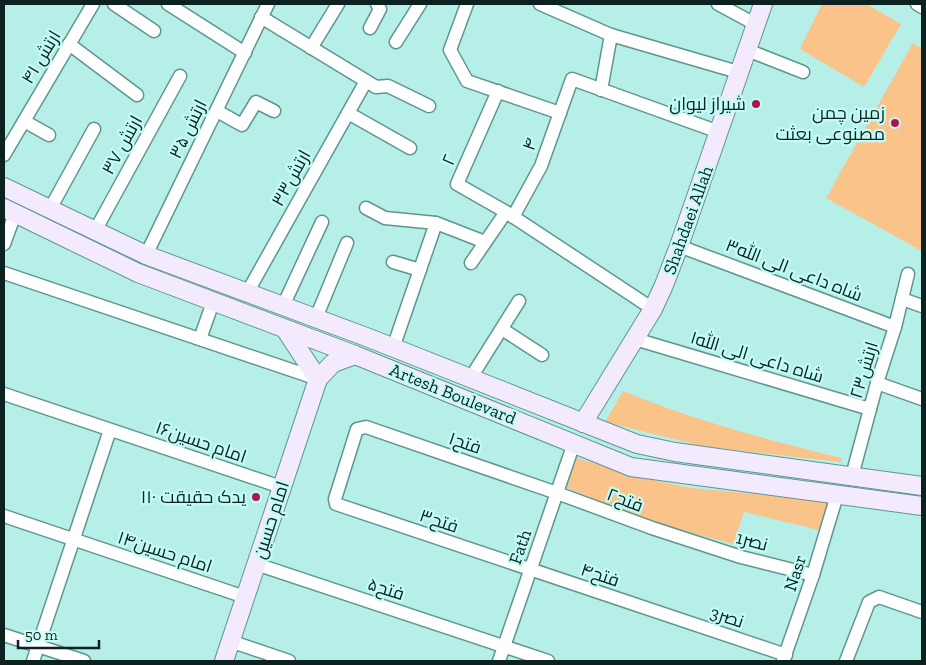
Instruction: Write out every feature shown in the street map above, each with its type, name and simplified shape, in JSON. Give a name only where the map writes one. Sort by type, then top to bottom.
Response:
[{"type":"main road","name":"Shahdaei Allah","points":[[583,423],[653,309],[679,246],[763,4]]},
{"type":"main road","name":"Artesh Boulevard","points":[[4,187],[146,255],[316,318],[637,444],[675,452],[922,486]]},
{"type":"main road","name":"Artesh Boulevard","points":[[10,211],[138,273],[355,355],[631,467],[922,506]]},
{"type":"main road","points":[[285,329],[318,379],[333,363],[355,355]]},
{"type":"main road","name":"امام حسین","points":[[224,661],[318,379]]},
{"type":"street","name":"ارتش ۴۱","points":[[4,155],[93,4]]},
{"type":"street","points":[[114,4],[154,31]]},
{"type":"street","points":[[168,4],[187,9],[245,54]]},
{"type":"street","name":"ارتش ۳۵","points":[[146,255],[268,4]]},
{"type":"street","points":[[311,48],[338,4]]},
{"type":"street","points":[[370,28],[380,9],[376,4]]},
{"type":"street","points":[[396,42],[420,4]]},
{"type":"street","points":[[467,4],[450,50],[467,81],[560,113]]},
{"type":"street","points":[[540,4],[611,35],[738,72]]},
{"type":"street","points":[[718,4],[755,24]]},
{"type":"street","points":[[917,4],[922,7]]},
{"type":"street","points":[[261,17],[376,87],[388,86],[429,106]]},
{"type":"street","points":[[611,35],[601,90],[719,132]]},
{"type":"street","points":[[69,44],[137,95]]},
{"type":"street","points":[[747,50],[803,72]]},
{"type":"street","name":"ارتش ۳۷","points":[[95,231],[180,76]]},
{"type":"street","name":"۴","points":[[471,263],[509,215],[541,166],[572,80],[601,90]]},
{"type":"street","name":"ارتش۳۳","points":[[247,293],[366,81]]},
{"type":"street","name":"۲","points":[[498,91],[457,184],[509,215]]},
{"type":"street","points":[[217,111],[242,125],[256,102],[274,111]]},
{"type":"street","points":[[348,112],[410,148]]},
{"type":"street","points":[[24,121],[49,135]]},
{"type":"street","points":[[50,209],[94,129]]},
{"type":"street","points":[[366,208],[385,218],[436,224],[486,242]]},
{"type":"street","points":[[4,244],[10,211]]},
{"type":"street","points":[[509,215],[653,309]]},
{"type":"street","points":[[283,306],[322,222]]},
{"type":"street","points":[[393,348],[436,224]]},
{"type":"street","points":[[316,318],[347,243]]},
{"type":"street","name":"شاه داعی الی الله۳","points":[[679,246],[896,327]]},
{"type":"street","points":[[393,262],[420,270]]},
{"type":"street","points":[[4,273],[318,379]]},
{"type":"street","name":"ارتش۲۳","points":[[852,476],[877,383],[896,327],[908,274]]},
{"type":"street","points":[[902,299],[922,306]]},
{"type":"street","points":[[470,379],[519,301]]},
{"type":"street","points":[[200,339],[214,302]]},
{"type":"street","points":[[502,329],[542,355]]},
{"type":"street","name":"شاه داعی الی الله۱","points":[[635,339],[870,409]]},
{"type":"street","points":[[877,383],[922,399]]},
{"type":"street","name":"امام حسین۱۶","points":[[4,394],[281,487]]},
{"type":"street","name":"۱فتح","points":[[336,504],[335,499],[357,429],[366,427],[557,493]]},
{"type":"street","points":[[33,661],[110,430]]},
{"type":"street","name":"Fath","points":[[499,661],[574,443]]},
{"type":"street","name":"۲فتح","points":[[557,493],[682,538]]},
{"type":"street","name":"Nasr","points":[[784,658],[838,495]]},
{"type":"street","name":"۳فتح","points":[[336,504],[530,571]]},
{"type":"street","name":"امام حسین۱۴","points":[[4,516],[245,597]]},
{"type":"street","name":"1نصر","points":[[682,538],[741,557],[813,575]]},
{"type":"street","name":"۵فتح","points":[[256,564],[548,661]]},
{"type":"street","name":"فتح۴","points":[[530,571],[658,613]]},
{"type":"street","points":[[846,661],[869,602],[874,598],[879,597],[922,612]]},
{"type":"street","name":"3نصر","points":[[658,613],[784,658]]},
{"type":"street","points":[[4,634],[84,661]]},
{"type":"street","points":[[230,641],[289,661]]},
{"type":"shaded area","points":[[822,4],[866,4],[901,24],[864,87],[800,49]]},
{"type":"shaded area","name":"زمین چمن مصنوعی بعثت","points":[[913,43],[922,49],[922,251],[826,198]]},
{"type":"shaded area","points":[[623,391],[731,429],[842,458],[841,462],[702,446],[605,422]]},
{"type":"shaded area","points":[[577,458],[642,478],[691,488],[831,501],[819,530],[744,512],[733,544],[655,523],[565,487]]},
{"type":"place","name":"شیراز لیوان","points":[[756,104]]},
{"type":"place","name":"زمین چمن مصنوعی بعثت","points":[[895,123]]},
{"type":"place","name":"یدک حقیقت ۱۱۰","points":[[256,497]]}]
